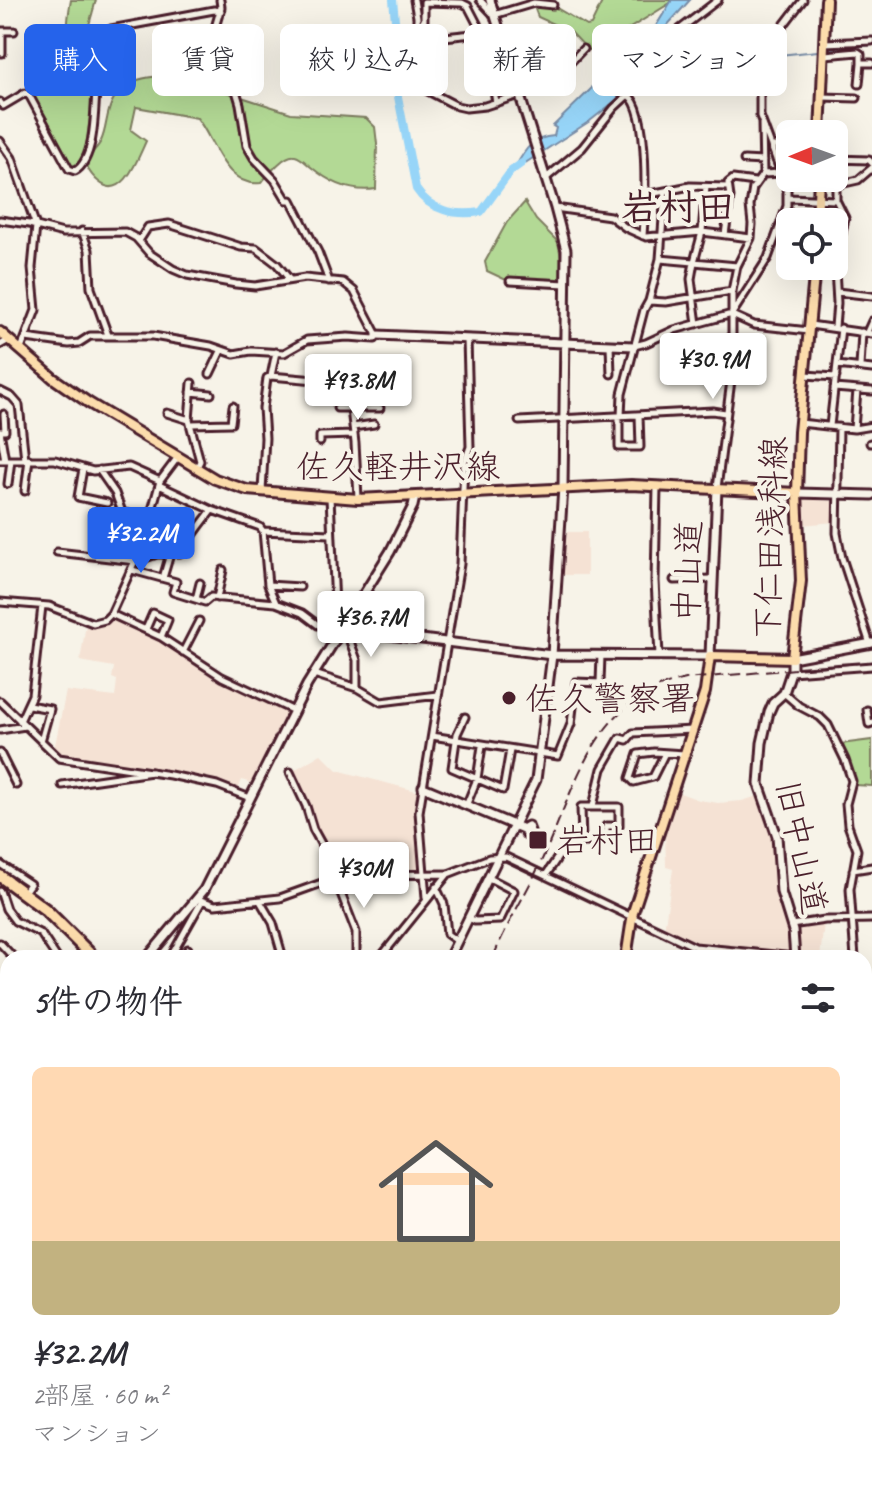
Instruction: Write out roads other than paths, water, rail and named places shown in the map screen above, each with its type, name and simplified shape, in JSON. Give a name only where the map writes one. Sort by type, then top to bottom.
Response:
[{"type":"highway","points":[[1,886],[24,892],[86,950]]},
{"type":"highway","points":[[1,886],[49,920],[78,950]]},
{"type":"main road","points":[[820,120],[826,0]]},
{"type":"main road","points":[[818,192],[818,208]]},
{"type":"main road","name":"下仁田浅科線","points":[[627,950],[632,917],[707,684],[710,656],[792,658],[801,581],[797,493],[800,423],[814,280]]},
{"type":"main road","name":"佐久軽井沢線","points":[[0,332],[4,343],[21,351],[74,393],[230,486],[358,499],[563,487],[657,486],[797,493]]},
{"type":"street","points":[[220,0],[221,11],[216,24],[240,104],[247,146],[287,200],[291,200],[329,281]]},
{"type":"street","points":[[414,0],[417,24]]},
{"type":"street","points":[[480,0],[494,15]]},
{"type":"street","points":[[490,0],[497,24]]},
{"type":"street","points":[[509,11],[511,0]]},
{"type":"street","points":[[688,24],[718,0]]},
{"type":"street","points":[[784,24],[803,0]]},
{"type":"street","points":[[419,24],[424,21],[424,2],[462,3],[468,6],[477,24]]},
{"type":"street","points":[[494,15],[534,3],[553,5]]},
{"type":"street","points":[[0,102],[3,106],[25,93],[29,95],[69,169],[75,171],[84,162],[95,118],[99,50],[104,33],[166,18],[221,11]]},
{"type":"street","points":[[2,53],[1,31],[14,31]]},
{"type":"street","points":[[824,49],[872,39]]},
{"type":"street","points":[[576,56],[583,49]]},
{"type":"street","points":[[824,49],[861,54],[859,84]]},
{"type":"street","points":[[861,63],[872,63]]},
{"type":"street","points":[[440,96],[462,107],[496,103],[516,96]]},
{"type":"street","points":[[495,96],[496,103]]},
{"type":"street","points":[[453,950],[500,857],[519,828],[534,786],[552,655],[563,487],[566,250],[519,96]]},
{"type":"street","points":[[545,177],[582,148],[627,96]]},
{"type":"street","points":[[629,96],[638,107],[642,121],[643,236]]},
{"type":"street","points":[[760,96],[763,174]]},
{"type":"street","points":[[821,97],[857,98]]},
{"type":"street","points":[[762,123],[776,160]]},
{"type":"street","points":[[0,141],[12,158],[36,226],[32,268],[36,310],[21,351]]},
{"type":"street","points":[[771,146],[776,146]]},
{"type":"street","points":[[830,426],[837,365],[835,269],[845,218],[836,200],[836,185],[858,180],[872,166],[869,160],[848,159]]},
{"type":"street","points":[[744,160],[763,161]]},
{"type":"street","points":[[717,488],[732,373],[732,291],[737,266],[751,238],[750,206],[755,182],[763,174],[776,173]]},
{"type":"street","points":[[725,235],[730,197],[728,187],[733,179],[755,182]]},
{"type":"street","points":[[645,195],[684,186],[728,187]]},
{"type":"street","points":[[697,324],[691,279],[702,232],[706,187]]},
{"type":"street","points":[[639,415],[640,447],[619,447],[622,394],[660,259],[665,191]]},
{"type":"street","points":[[377,335],[634,346],[674,330],[732,314],[768,258],[788,198],[786,192]]},
{"type":"street","points":[[788,198],[836,200]]},
{"type":"street","points":[[555,208],[610,216],[643,236],[702,232],[751,238]]},
{"type":"street","points":[[0,220],[63,233],[121,232],[139,241],[158,260],[187,275],[250,286],[305,278],[343,282],[352,287],[377,335]]},
{"type":"street","points":[[139,241],[148,227],[169,224],[186,228],[226,243],[259,249],[290,280]]},
{"type":"street","points":[[82,231],[89,250],[91,288],[108,335]]},
{"type":"street","points":[[660,259],[737,266]]},
{"type":"street","points":[[510,281],[567,284]]},
{"type":"street","points":[[649,301],[666,302],[732,291]]},
{"type":"street","points":[[837,292],[872,296]]},
{"type":"street","points":[[732,314],[754,325],[838,328],[867,333]]},
{"type":"street","points":[[860,367],[872,321]]},
{"type":"street","points":[[26,338],[69,344],[79,343],[90,336],[108,335],[180,340],[234,354],[288,351],[307,340],[375,339],[377,335]]},
{"type":"street","points":[[426,898],[419,818],[460,564],[465,456],[470,447],[467,339]]},
{"type":"street","points":[[610,345],[611,374]]},
{"type":"street","points":[[210,370],[221,351]]},
{"type":"street","points":[[262,491],[263,408],[267,378],[271,376],[276,352]]},
{"type":"street","points":[[837,365],[872,369]]},
{"type":"street","points":[[804,375],[836,377]]},
{"type":"street","points":[[271,376],[347,381],[352,407],[358,499]]},
{"type":"street","points":[[192,383],[190,422],[200,461],[197,468]]},
{"type":"street","points":[[834,388],[872,391]]},
{"type":"street","points":[[854,429],[857,390]]},
{"type":"street","points":[[0,391],[19,405],[27,459],[25,491]]},
{"type":"street","points":[[191,392],[211,394]]},
{"type":"street","points":[[167,413],[190,422],[231,423],[233,406]]},
{"type":"street","points":[[337,408],[380,408]]},
{"type":"street","points":[[519,421],[713,411],[725,413]]},
{"type":"street","points":[[4,414],[5,431],[1,431],[8,484]]},
{"type":"street","points":[[800,423],[854,429],[872,426]]},
{"type":"street","points":[[353,427],[374,424]]},
{"type":"street","points":[[792,658],[871,643],[839,548],[836,529],[839,427]]},
{"type":"street","points":[[320,437],[354,435]]},
{"type":"street","points":[[0,602],[56,608],[93,623],[105,620],[111,614],[136,561],[159,483],[178,457]]},
{"type":"street","points":[[5,460],[62,461],[83,469],[99,470],[129,467],[212,510],[254,523],[263,531],[330,534]]},
{"type":"street","points":[[83,469],[78,497],[104,500]]},
{"type":"street","points":[[99,470],[115,493],[121,511],[199,527]]},
{"type":"street","points":[[657,486],[655,581],[659,655]]},
{"type":"street","name":"中山道","points":[[710,656],[717,488]]},
{"type":"street","points":[[797,493],[872,495]]},
{"type":"street","points":[[330,497],[330,534],[340,629],[357,660],[357,688]]},
{"type":"street","points":[[174,950],[313,674],[390,552],[415,497]]},
{"type":"street","points":[[57,552],[136,561],[157,554],[180,553],[212,510]]},
{"type":"street","points":[[263,531],[268,585],[276,603]]},
{"type":"street","points":[[163,578],[170,554]]},
{"type":"street","points":[[132,570],[176,582],[173,592],[206,602],[210,597],[276,603],[302,613],[318,625],[340,629],[552,655],[710,656]]},
{"type":"street","points":[[217,598],[223,570]]},
{"type":"street","points":[[674,580],[713,579]]},
{"type":"street","points":[[196,599],[200,583]]},
{"type":"street","points":[[268,585],[300,587]]},
{"type":"street","points":[[22,723],[29,705],[42,605]]},
{"type":"street","points":[[146,629],[153,613],[168,620],[161,637]]},
{"type":"street","points":[[111,614],[161,637],[222,677],[294,711]]},
{"type":"street","points":[[183,652],[199,621]]},
{"type":"street","points":[[432,736],[558,756],[571,724],[576,682],[600,683],[601,655]]},
{"type":"street","name":"旧中山道","points":[[792,658],[784,693],[773,703],[769,712],[762,743],[759,784],[777,836],[781,892],[791,925],[794,950]]},
{"type":"street","points":[[791,672],[872,666]]},
{"type":"street","points":[[313,674],[357,688],[385,703],[438,695]]},
{"type":"street","points":[[784,693],[824,720],[845,760],[853,784],[846,804],[848,825],[857,850],[851,904],[855,950]]},
{"type":"street","points":[[0,701],[59,758],[217,785],[251,798]]},
{"type":"street","points":[[29,705],[50,709],[41,741]]},
{"type":"street","points":[[867,710],[869,724],[872,723]]},
{"type":"street","points":[[465,717],[456,742],[452,768],[503,790],[510,750]]},
{"type":"street","points":[[0,730],[22,723]]},
{"type":"street","points":[[593,806],[602,769],[620,738],[627,740],[633,733],[693,730]]},
{"type":"street","points":[[466,806],[477,779],[482,746]]},
{"type":"street","points":[[0,753],[16,785]]},
{"type":"street","points":[[665,753],[653,777],[634,782],[630,778],[638,754],[665,753],[685,754]]},
{"type":"street","points":[[62,785],[153,772]]},
{"type":"street","points":[[290,772],[337,877],[356,932],[356,950]]},
{"type":"street","points":[[423,787],[519,828]]},
{"type":"street","points":[[546,875],[565,844],[606,842],[606,826],[619,826],[619,807],[581,807],[582,842]]},
{"type":"street","points":[[200,900],[215,905],[260,901],[289,896],[337,877],[448,874],[489,858],[500,857],[514,859],[700,948],[718,950]]},
{"type":"street","points":[[0,864],[30,884],[24,892]]},
{"type":"street","points":[[853,870],[872,867]]},
{"type":"street","points":[[386,950],[448,874]]},
{"type":"street","points":[[469,918],[475,921],[500,920],[514,891],[489,878]]},
{"type":"street","points":[[1,886],[10,915],[15,921],[41,934],[52,950]]},
{"type":"street","points":[[436,887],[443,899],[447,934],[457,941]]},
{"type":"street","points":[[154,950],[200,900]]},
{"type":"street","points":[[260,901],[273,923],[281,950]]},
{"type":"street","points":[[791,925],[825,920],[872,919]]},
{"type":"water","points":[[672,0],[690,0],[668,24],[657,24]]},
{"type":"water","points":[[592,88],[592,96],[621,96],[590,121],[513,171],[529,146],[539,139],[554,136],[556,128],[553,126]]},
{"type":"waterway","points":[[393,0],[397,40],[394,76],[416,189],[429,202],[444,210],[481,212],[511,171],[522,163]]},
{"type":"waterway","points":[[831,49],[872,45]]},
{"type":"waterway","points":[[787,54],[818,51]]},
{"type":"railway","points":[[496,950],[537,870],[589,753],[606,728],[627,706],[653,690],[686,679],[872,662]]},
{"type":"place","name":"佐久警察署","points":[[509,698]]},
{"type":"place","name":"岩村田","points":[[538,840]]},
{"type":"district","name":"岩村田","points":[[678,207]]}]
